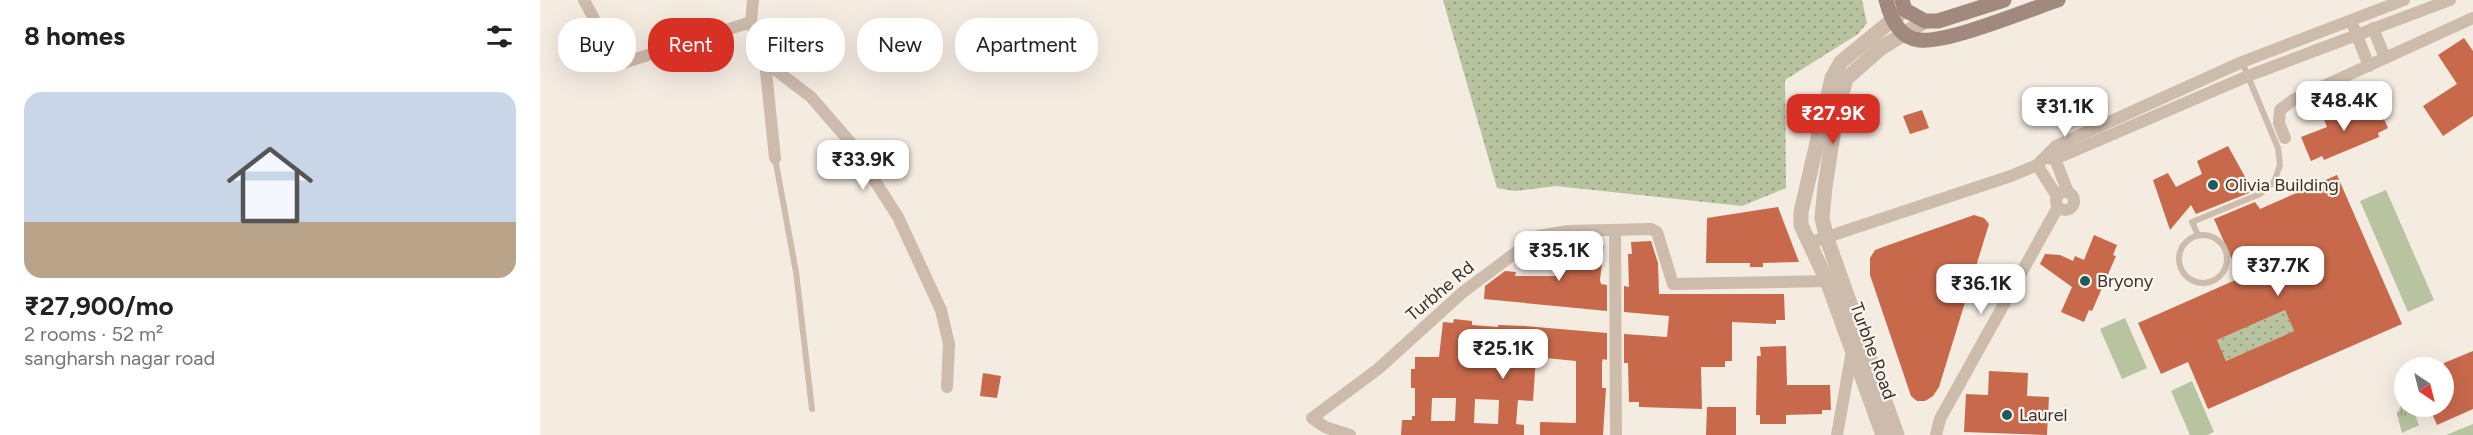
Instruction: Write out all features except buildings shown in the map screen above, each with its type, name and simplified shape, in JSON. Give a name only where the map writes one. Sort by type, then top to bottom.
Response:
[{"type":"main road","points":[[1886,0],[1891,20],[1905,33],[1918,40],[1935,40],[2058,0]]},
{"type":"main road","points":[[1903,5],[1925,21],[1938,21],[2004,0]]},
{"type":"street","points":[[584,0],[617,62],[623,63],[746,24]]},
{"type":"street","points":[[751,18],[753,0]]},
{"type":"street","points":[[1809,243],[1827,239],[2046,161],[2086,138],[2242,62],[2404,0]]},
{"type":"street","points":[[2086,138],[2450,0]]},
{"type":"street","name":"Turbhe Road","points":[[1883,435],[1827,281],[1801,225],[1801,212],[1832,78],[1840,62],[1891,20],[1903,5]]},
{"type":"street","points":[[2286,138],[2278,123],[2280,110],[2293,100],[2473,18]]},
{"type":"street","points":[[2351,19],[2369,66]]},
{"type":"street","points":[[1897,435],[1827,239],[1822,218],[1836,115],[1846,79],[1856,68],[1925,21]]},
{"type":"street","points":[[2373,28],[2385,58]]},
{"type":"street","points":[[766,72],[775,158]]},
{"type":"street","points":[[778,72],[811,97],[850,142],[898,217],[941,310],[949,344],[947,387]]},
{"type":"street","points":[[2046,161],[2061,198]]},
{"type":"street","points":[[2046,161],[2061,198]]},
{"type":"street","points":[[1936,435],[1940,419],[2061,198]]},
{"type":"street","name":"Turbhe Rd","points":[[1350,435],[1324,427],[1312,418],[1378,369],[1463,292],[1538,236],[1568,231],[1651,229],[1656,232],[1672,284],[1827,281]]},
{"type":"street","points":[[1615,230],[1616,435]]},
{"type":"street","points":[[1837,435],[1852,351]]},
{"type":"lane","points":[[2198,235],[2192,222],[2260,194],[2274,182],[2280,165],[2278,148],[2242,62]]},
{"type":"lane","points":[[775,158],[796,272],[812,409]]},
{"type":"lane","points":[[2198,235],[2213,237],[2220,241],[2228,255],[2228,263],[2220,277],[2206,284],[2192,281],[2184,275],[2179,260],[2184,244],[2198,235]]},
{"type":"green space","points":[[1443,0],[1862,0],[1867,23],[1858,34],[1785,80],[1786,188],[1742,206],[1556,186],[1515,191],[1497,188]]},
{"type":"green space","points":[[2386,190],[2434,300],[2408,312],[2360,201]]},
{"type":"green space","points":[[2285,310],[2294,331],[2226,361],[2217,340]]},
{"type":"green space","points":[[2125,318],[2147,368],[2122,379],[2100,329]]},
{"type":"green space","points":[[2192,381],[2214,432],[2207,435],[2190,435],[2171,391]]},
{"type":"green space","points":[[2398,417],[2416,417],[2419,425],[2402,433]]},
{"type":"green space","points":[[2473,424],[2473,435],[2446,435]]},
{"type":"place","name":"Olivia Building","points":[[2213,185]]},
{"type":"place","name":"Bryony","points":[[2085,281]]},
{"type":"place","name":"Laurel","points":[[2007,415]]}]
